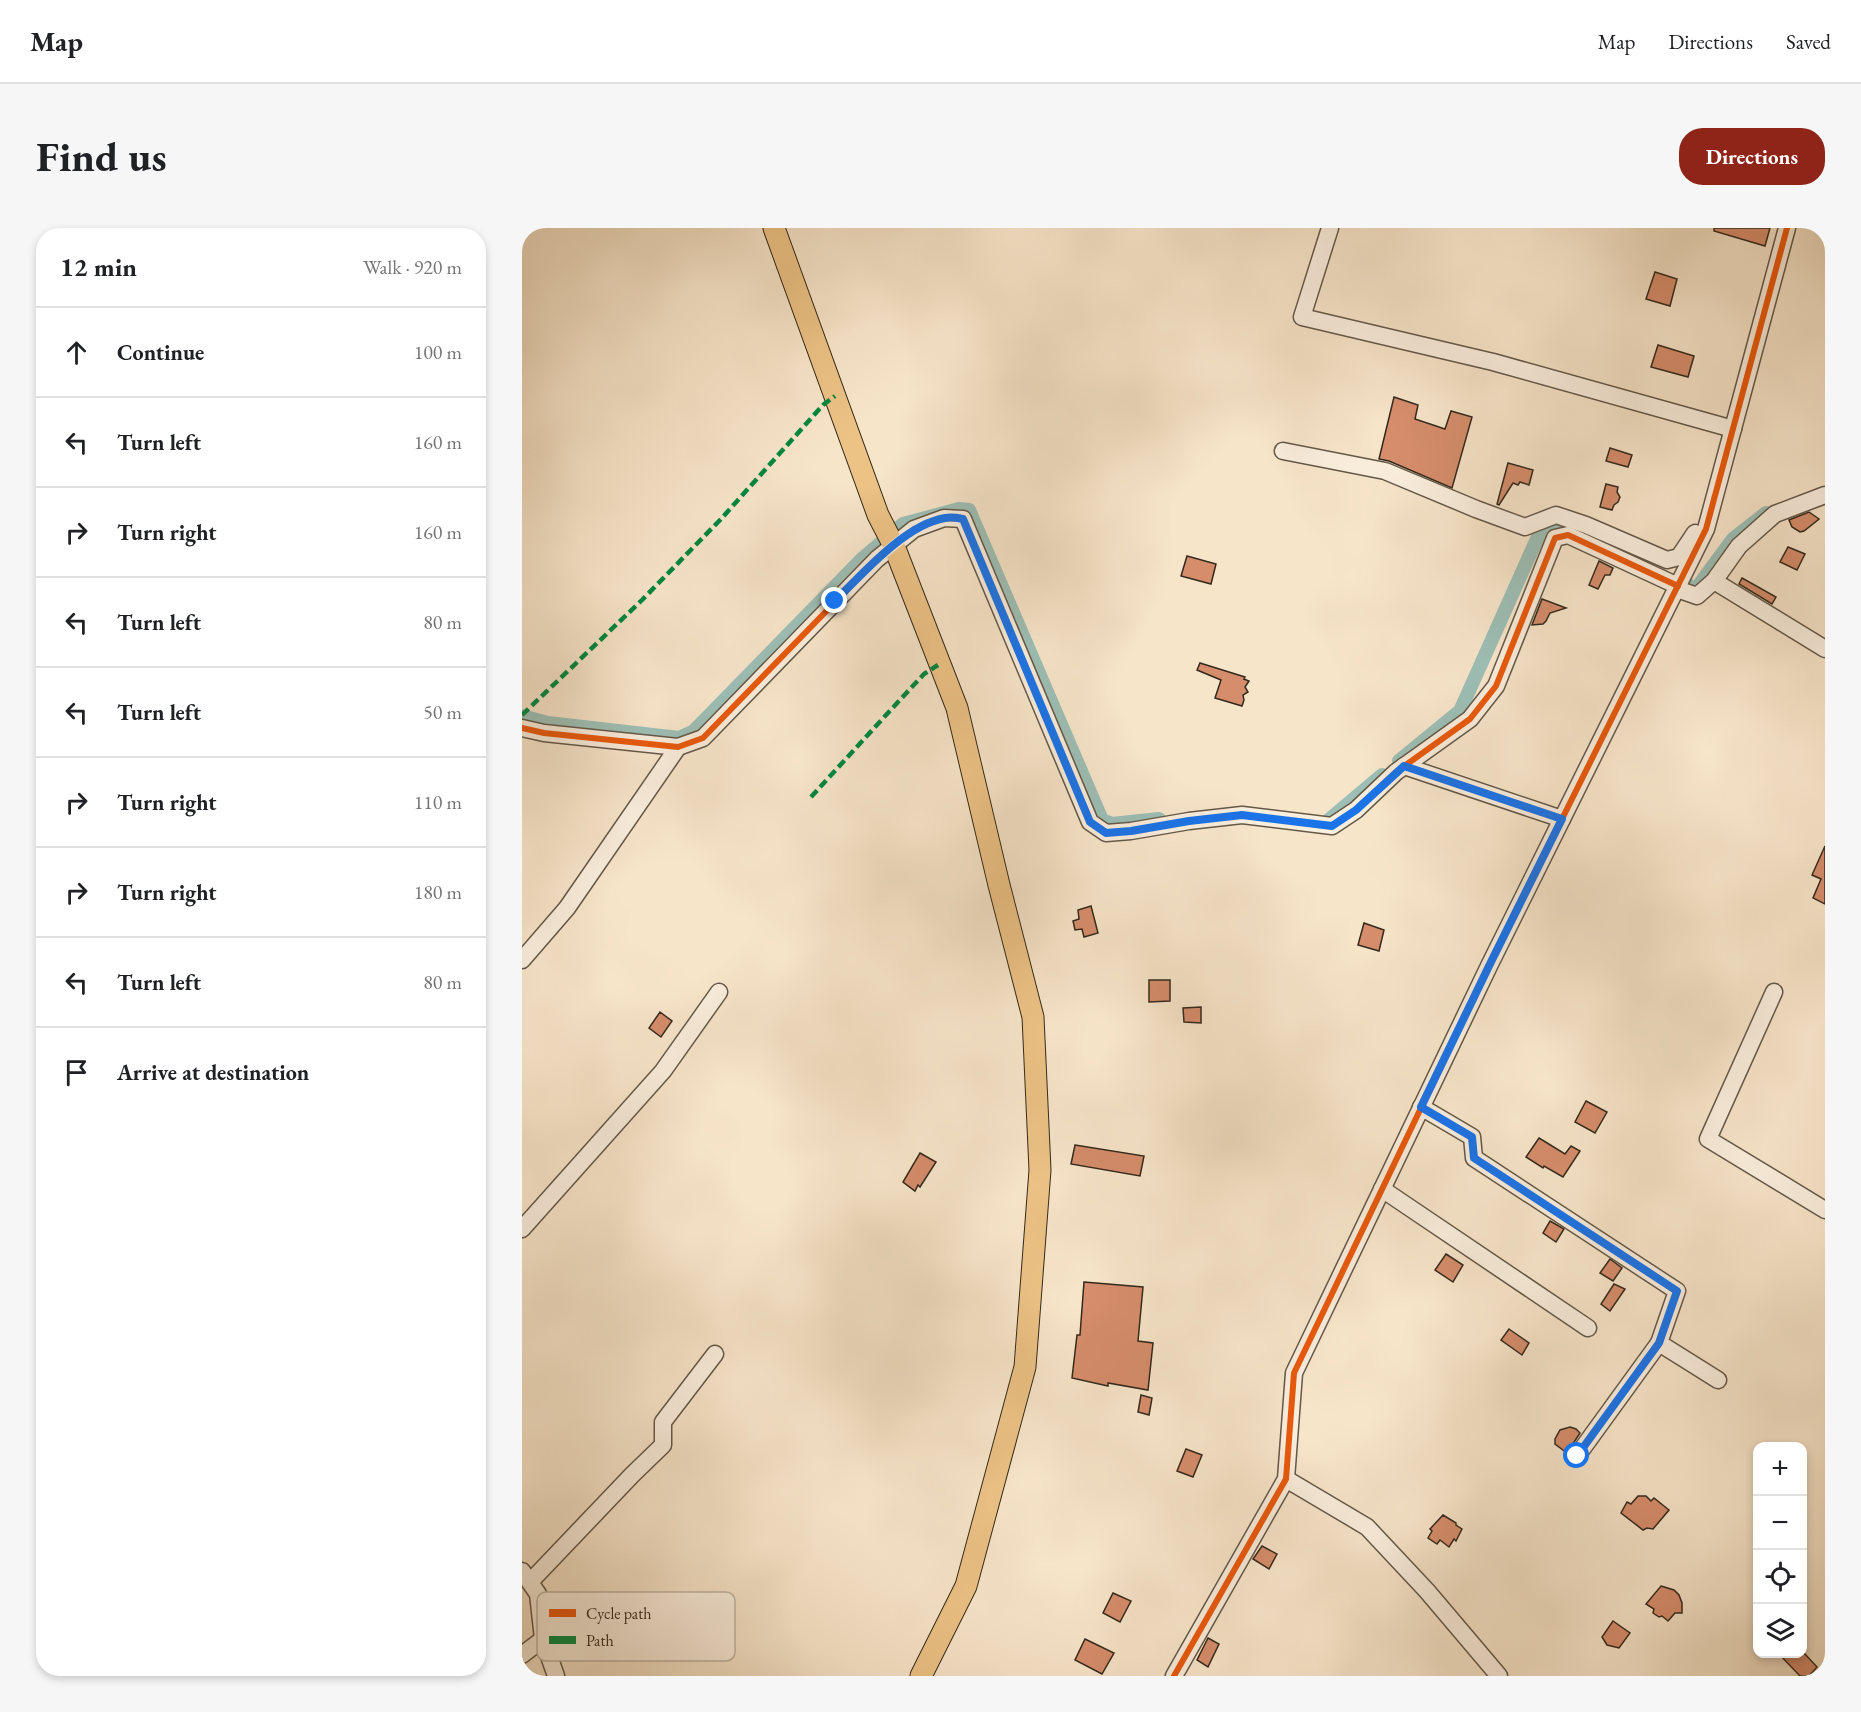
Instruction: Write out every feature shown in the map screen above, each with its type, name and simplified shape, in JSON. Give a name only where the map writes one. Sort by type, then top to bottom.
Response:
[{"type":"main road","points":[[774,228],[878,515],[894,546],[957,708],[1033,1017],[1040,1170],[1025,1367],[966,1586],[921,1676]]},
{"type":"street","points":[[1330,228],[1302,317],[1493,362],[1733,429]]},
{"type":"street","points":[[1174,1676],[1286,1479],[1294,1373],[1489,966],[1706,529],[1787,228]]},
{"type":"street","points":[[1283,451],[1385,471],[1525,527],[1556,515],[1586,525],[1667,560],[1679,557],[1692,535],[1709,520]]},
{"type":"street","points":[[522,728],[544,733],[678,747],[703,738],[877,559],[914,530],[944,518],[963,519],[1090,822],[1106,833],[1242,815],[1332,826],[1356,810],[1404,766],[1470,719],[1496,686],[1555,538],[1568,536],[1697,596],[1714,581],[1738,546],[1775,514],[1825,495]]},
{"type":"street","points":[[1714,581],[1825,649]]},
{"type":"street","points":[[522,960],[567,908],[678,747]]},
{"type":"street","points":[[1404,766],[1562,819]]},
{"type":"street","points":[[522,1229],[663,1071],[719,992]]},
{"type":"street","points":[[1774,992],[1708,1139],[1825,1210]]},
{"type":"street","points":[[1421,1107],[1472,1137],[1474,1158],[1677,1291],[1659,1343],[1577,1456]]},
{"type":"street","points":[[1382,1190],[1588,1329]]},
{"type":"street","points":[[1659,1343],[1718,1380]]},
{"type":"street","points":[[537,1593],[526,1577],[663,1445],[663,1422],[715,1354]]},
{"type":"street","points":[[1286,1479],[1367,1527],[1427,1591],[1499,1676]]},
{"type":"street","points":[[522,1654],[537,1643]]},
{"type":"street","points":[[551,1661],[556,1676]]},
{"type":"building","points":[[1714,228],[1770,228],[1765,246],[1714,231]]},
{"type":"building","points":[[1655,272],[1677,279],[1670,306],[1646,299]]},
{"type":"building","points":[[1658,345],[1694,356],[1688,377],[1651,367]]},
{"type":"building","points":[[1394,397],[1418,405],[1415,419],[1445,429],[1451,411],[1472,417],[1452,488],[1389,461],[1379,459]]},
{"type":"building","points":[[1610,448],[1632,455],[1628,467],[1606,461]]},
{"type":"building","points":[[1508,463],[1533,470],[1529,485],[1520,482],[1518,485],[1513,483],[1499,505],[1497,504]]},
{"type":"building","points":[[1606,484],[1618,487],[1617,492],[1620,497],[1612,510],[1600,507]]},
{"type":"building","points":[[1809,512],[1819,519],[1804,531],[1800,532],[1792,527],[1789,520]]},
{"type":"building","points":[[1788,547],[1805,554],[1797,570],[1780,562]]},
{"type":"building","points":[[1187,556],[1216,564],[1211,584],[1181,576]]},
{"type":"building","points":[[1599,561],[1613,568],[1610,575],[1605,575],[1598,589],[1589,585]]},
{"type":"building","points":[[1742,578],[1776,597],[1772,604],[1739,584]]},
{"type":"building","points":[[1542,599],[1566,608],[1550,613],[1543,624],[1532,625]]},
{"type":"building","points":[[1200,663],[1245,677],[1244,679],[1249,681],[1245,687],[1248,692],[1243,695],[1242,706],[1215,698],[1221,680],[1197,670]]},
{"type":"building","points":[[1825,846],[1825,904],[1813,898],[1821,879],[1812,875]]},
{"type":"building","points":[[1091,906],[1098,933],[1084,937],[1082,929],[1075,930],[1073,921],[1079,919],[1078,910]]},
{"type":"building","points":[[1364,923],[1384,930],[1379,951],[1358,945]]},
{"type":"building","points":[[1149,980],[1170,980],[1170,1001],[1149,1002]]},
{"type":"building","points":[[1201,1007],[1201,1023],[1184,1022],[1183,1008]]},
{"type":"building","points":[[660,1012],[672,1021],[661,1037],[649,1028]]},
{"type":"building","points":[[1586,1101],[1607,1112],[1595,1133],[1575,1122]]},
{"type":"building","points":[[1539,1138],[1565,1154],[1571,1146],[1580,1151],[1563,1177],[1526,1157]]},
{"type":"building","points":[[1075,1145],[1144,1156],[1140,1176],[1071,1164]]},
{"type":"building","points":[[920,1153],[936,1162],[915,1191],[903,1182]]},
{"type":"building","points":[[1550,1221],[1564,1229],[1556,1242],[1543,1233]]},
{"type":"building","points":[[1446,1254],[1463,1265],[1453,1282],[1435,1270]]},
{"type":"building","points":[[1610,1259],[1622,1268],[1613,1281],[1600,1273]]},
{"type":"building","points":[[1084,1282],[1143,1287],[1138,1341],[1153,1343],[1148,1390],[1108,1383],[1108,1386],[1072,1378],[1077,1335],[1080,1335]]},
{"type":"building","points":[[1614,1284],[1625,1289],[1610,1311],[1601,1304]]},
{"type":"building","points":[[1509,1329],[1529,1343],[1522,1355],[1501,1340]]},
{"type":"building","points":[[1141,1395],[1152,1398],[1149,1415],[1138,1412]]},
{"type":"building","points":[[1570,1427],[1580,1433],[1567,1453],[1555,1444],[1555,1439],[1560,1430]]},
{"type":"building","points":[[1186,1449],[1202,1455],[1193,1477],[1177,1471]]},
{"type":"building","points":[[1638,1496],[1646,1496],[1651,1501],[1654,1498],[1669,1510],[1653,1529],[1643,1530],[1621,1513],[1627,1502],[1631,1504]]},
{"type":"building","points":[[1443,1515],[1462,1529],[1456,1541],[1454,1539],[1449,1547],[1440,1540],[1437,1544],[1428,1538],[1432,1531],[1430,1529]]},
{"type":"building","points":[[1262,1546],[1277,1554],[1269,1569],[1253,1559]]},
{"type":"building","points":[[1661,1586],[1674,1590],[1682,1603],[1682,1613],[1675,1613],[1668,1621],[1653,1613],[1654,1609],[1646,1604]]},
{"type":"building","points":[[1113,1593],[1131,1601],[1120,1622],[1103,1613]]},
{"type":"building","points":[[1613,1621],[1630,1633],[1619,1648],[1607,1645],[1602,1637]]},
{"type":"building","points":[[1208,1638],[1219,1644],[1208,1667],[1197,1660]]},
{"type":"building","points":[[1085,1639],[1114,1653],[1102,1674],[1075,1660]]},
{"type":"building","points":[[1807,1656],[1817,1667],[1809,1676],[1800,1676],[1783,1658]]},
{"type":"waterway","points":[[522,716],[548,723],[679,738],[694,731],[863,558],[903,524],[959,509],[969,510],[1102,820],[1112,824],[1159,819]]},
{"type":"waterway","points":[[1688,585],[1696,589],[1733,539],[1766,513]]},
{"type":"waterway","points":[[1399,761],[1460,711],[1545,521],[1577,535]]},
{"type":"waterway","points":[[1325,823],[1382,775]]},
{"type":"marked path","points":[[522,715],[642,600],[721,519],[823,405],[835,396]]},
{"type":"marked path","points":[[811,797],[924,674],[938,665]]},
{"type":"cycle path","points":[[1174,1676],[1286,1479],[1294,1373],[1489,966],[1706,529],[1787,228]]},
{"type":"cycle path","points":[[522,728],[544,733],[678,747],[703,738],[877,559],[914,529],[944,518],[963,519],[1090,822],[1106,833],[1242,815],[1332,826],[1356,810],[1396,772],[1470,719],[1496,686],[1555,538],[1568,535],[1678,586]]},
{"type":"route","points":[[835,601],[877,559],[914,530],[944,518],[963,519],[1090,822],[1106,833],[1242,815],[1332,826],[1356,810],[1404,766],[1562,819],[1421,1107],[1472,1137],[1474,1158],[1677,1291],[1659,1343],[1577,1456]]}]
